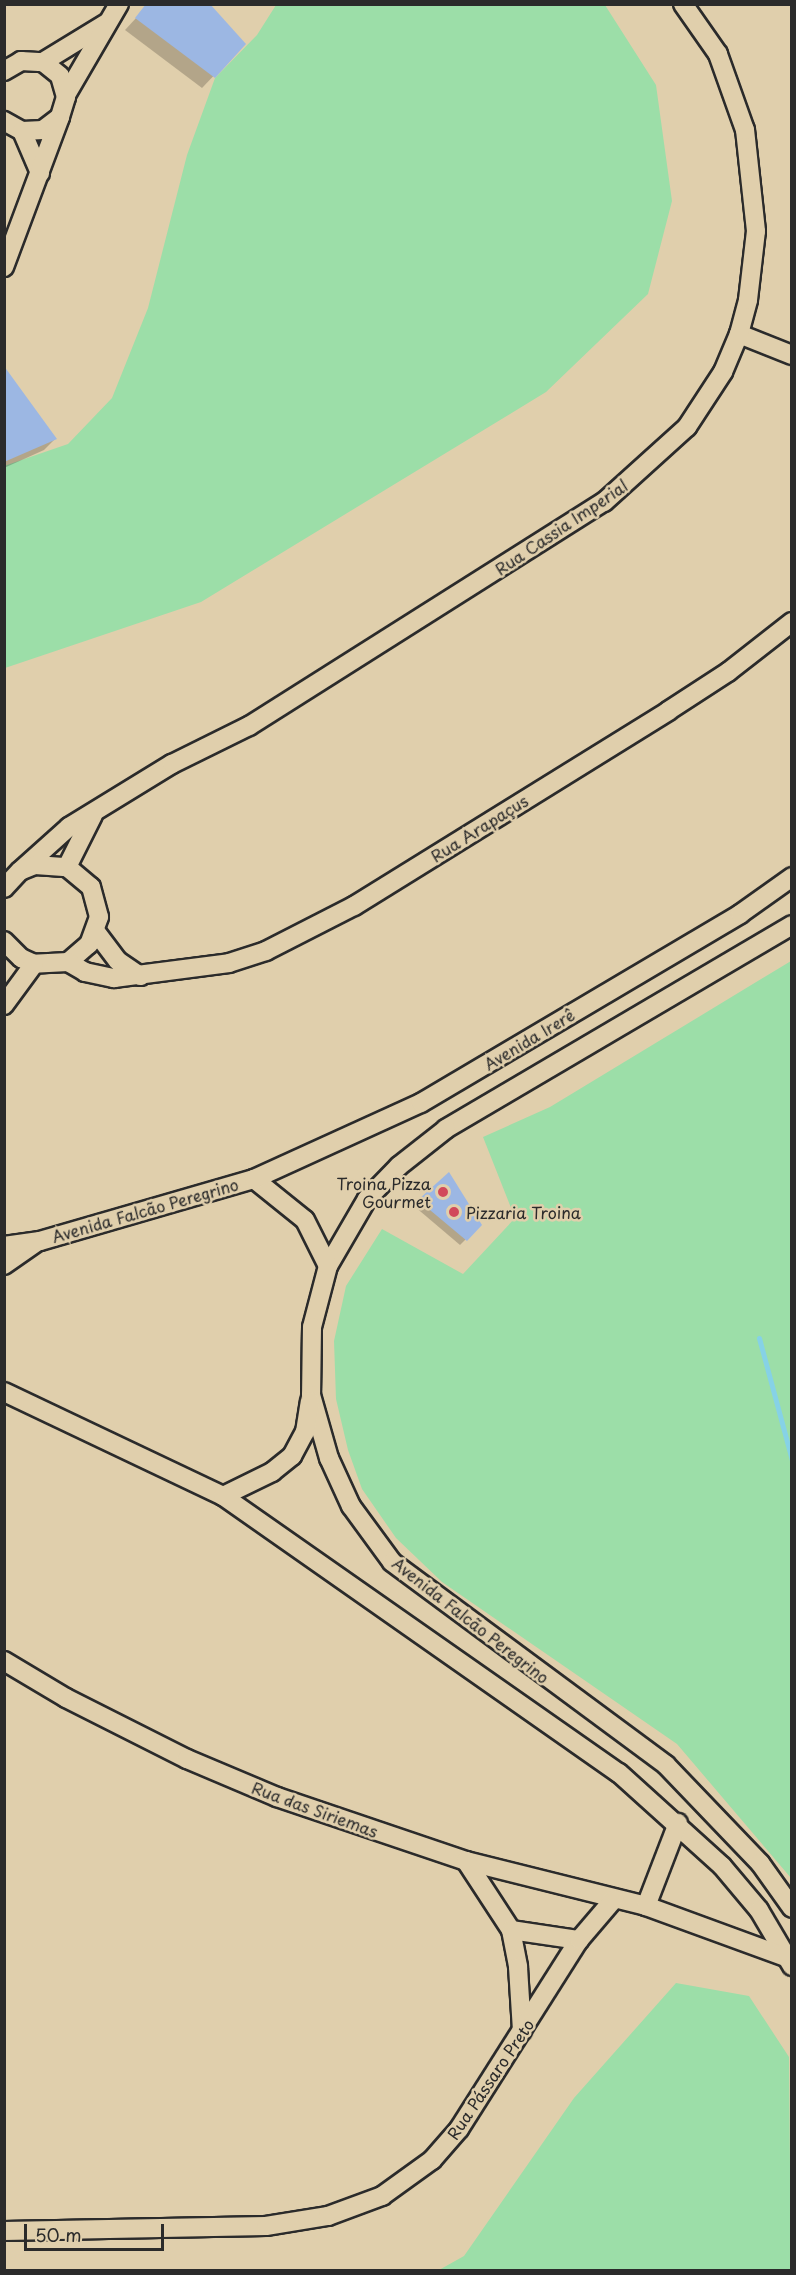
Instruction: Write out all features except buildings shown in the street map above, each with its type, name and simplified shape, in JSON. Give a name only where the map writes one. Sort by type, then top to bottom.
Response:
[{"type":"street","points":[[4,267],[40,173],[66,95],[105,24],[119,4]]},
{"type":"street","name":"Rua Cassia Imperial","points":[[4,888],[51,840],[96,811],[172,764],[249,726],[344,669],[604,502],[687,427],[723,372],[739,334],[748,300],[756,231],[751,164],[745,130],[718,54],[682,4]]},
{"type":"street","points":[[4,71],[21,61],[43,62],[105,24]]},
{"type":"street","points":[[43,62],[60,76],[66,95]]},
{"type":"street","points":[[4,121],[22,131],[43,130],[60,117]]},
{"type":"street","points":[[22,131],[40,173]]},
{"type":"street","points":[[739,334],[792,355]]},
{"type":"street","name":"Rua Arapaçus","points":[[68,962],[101,976],[140,976],[229,963],[266,951],[354,906],[728,672],[792,622]]},
{"type":"street","points":[[67,867],[96,811]]},
{"type":"street","points":[[4,941],[21,958],[34,964],[68,962],[80,954],[96,932],[97,901],[80,875],[67,867],[35,864],[20,871]]},
{"type":"street","name":"Avenida Irerê","points":[[254,1179],[421,1103],[740,914],[792,877]]},
{"type":"street","points":[[328,1266],[367,1199],[399,1166],[446,1129],[792,924]]},
{"type":"street","points":[[96,932],[118,961],[140,976]]},
{"type":"street","points":[[4,1005],[34,964]]},
{"type":"street","name":"Avenida Falcão Peregrino","points":[[4,1246],[40,1240],[254,1179],[305,1220],[315,1234],[328,1266],[312,1327],[311,1395],[329,1458],[351,1506],[392,1562],[666,1765],[760,1863],[792,1908]]},
{"type":"street","points":[[4,1265],[40,1240]]},
{"type":"street","points":[[4,1392],[223,1496],[619,1773],[678,1823],[759,1910],[790,1962]]},
{"type":"street","points":[[223,1496],[272,1473],[292,1455],[305,1432],[311,1395]]},
{"type":"street","name":"Rua das Siriemas","points":[[4,1661],[66,1698],[187,1759],[278,1797],[466,1861],[646,1906],[790,1962]]},
{"type":"street","points":[[646,1906],[678,1823]]},
{"type":"street","points":[[466,1861],[511,1930],[518,1967],[522,2031]]},
{"type":"street","name":"Rua Pássaro Preto","points":[[4,2231],[266,2226],[355,2209],[397,2186],[439,2153],[522,2031],[579,1940],[614,1899]]},
{"type":"street","points":[[511,1930],[579,1940]]},
{"type":"green space","points":[[276,5],[605,5],[656,85],[672,201],[648,294],[546,392],[201,602],[5,668],[4,466],[68,444],[112,398],[148,308],[187,155],[215,78],[257,35]]},
{"type":"green space","points":[[791,961],[791,1878],[677,1744],[442,1582],[396,1538],[362,1489],[348,1450],[336,1399],[334,1341],[346,1286],[382,1229],[463,1274],[515,1218],[483,1137],[550,1107]]},
{"type":"green space","points":[[676,1983],[749,1996],[789,2057],[791,2270],[439,2270],[464,2256],[574,2098]]},
{"type":"waterway","points":[[759,1338],[792,1460]]},
{"type":"place","name":"Troina Pizza Gourmet","points":[[443,1192]]},
{"type":"place","name":"Pizzaria Troina","points":[[454,1212]]}]
